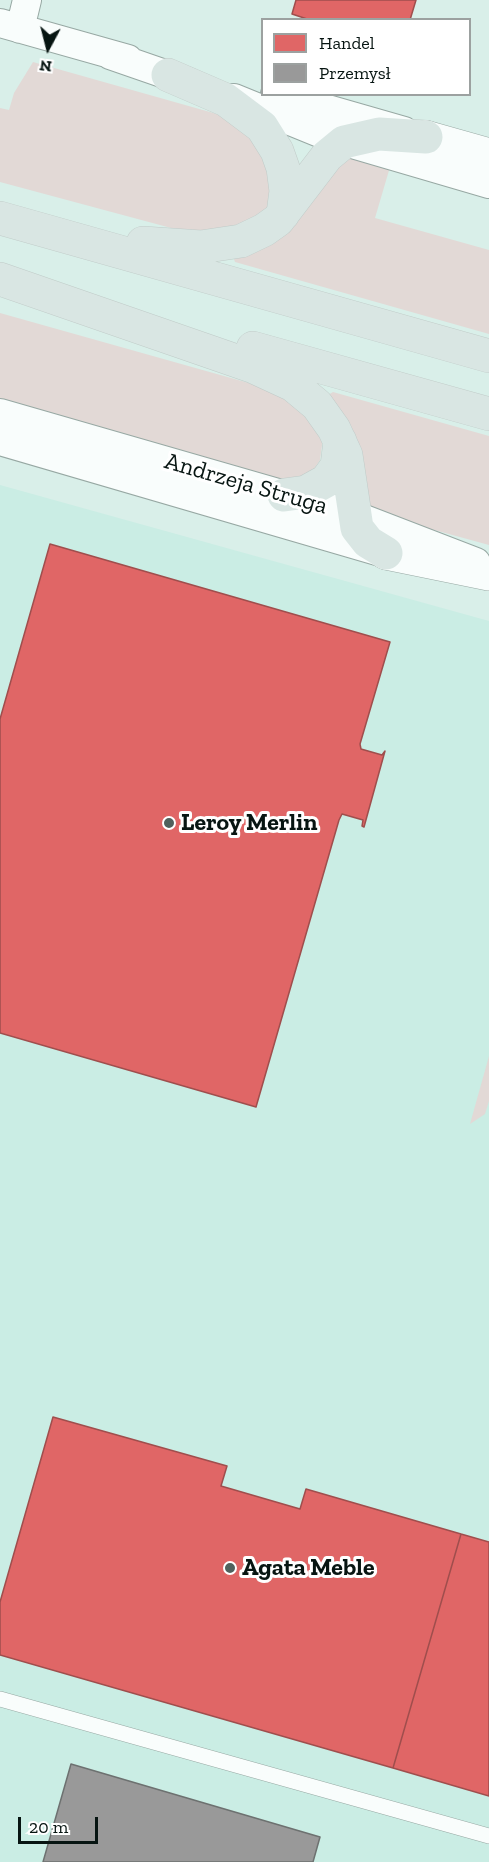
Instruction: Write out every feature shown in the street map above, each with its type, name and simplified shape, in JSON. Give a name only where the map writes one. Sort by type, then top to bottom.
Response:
[{"type":"main road","points":[[168,75],[226,100],[261,127],[277,151],[283,168],[286,191],[283,214]]},
{"type":"main road","points":[[0,217],[128,241],[201,247],[234,242],[253,236],[272,225],[327,156],[344,142],[379,134],[426,137]]},
{"type":"main road","points":[[0,217],[489,356]]},
{"type":"main road","points":[[0,278],[489,414]]},
{"type":"main road","points":[[0,278],[274,375],[293,385],[317,405],[340,439],[348,466],[354,515],[362,536],[386,554]]},
{"type":"main road","points":[[284,495],[306,492],[326,481],[337,466],[340,439]]},
{"type":"street","points":[[27,0],[10,26],[110,55],[261,91]]},
{"type":"street","points":[[110,55],[242,100],[344,142],[489,184]]},
{"type":"street","points":[[282,96],[489,155]]},
{"type":"street","name":"Andrzeja Struga","points":[[0,413],[354,515],[489,567]]},
{"type":"street","name":"Andrzeja Struga","points":[[0,441],[386,554],[489,574]]},
{"type":"lane","points":[[0,1699],[489,1836]]},
{"type":"shaded area","points":[[33,62],[224,116],[263,149],[273,194],[265,213],[242,228],[186,232],[0,182],[0,108],[9,110],[14,93]]},
{"type":"shaded area","points":[[349,156],[390,167],[375,218],[489,250],[489,334],[235,262],[233,256],[322,185]]},
{"type":"shaded area","points":[[0,313],[263,387],[292,400],[323,438],[320,460],[314,469],[292,481],[261,480],[0,405]]},
{"type":"shaded area","points":[[333,392],[489,436],[489,545],[365,511],[328,395]]},
{"type":"shaded area","points":[[0,485],[489,621],[489,1862],[0,1862]]},
{"type":"shaded area","points":[[489,1056],[489,1101],[485,1114],[470,1124]]},
{"type":"building: Handel","points":[[296,0],[416,0],[411,18],[304,18],[292,14]]},
{"type":"building: Handel","name":"Leroy Merlin","points":[[50,544],[390,642],[360,744],[361,749],[382,755],[385,751],[364,827],[362,826],[363,820],[342,814],[339,820],[256,1107],[0,1033],[0,719]]},
{"type":"building: Handel","name":"Agata Meble","points":[[53,1417],[227,1466],[221,1486],[300,1509],[306,1489],[461,1534],[393,1768],[0,1655],[0,1602]]},
{"type":"building: Handel","points":[[461,1534],[489,1542],[489,1796],[393,1768]]},
{"type":"building: Przemysł","points":[[71,1764],[320,1837],[313,1862],[43,1862]]},
{"type":"place","name":"Leroy Merlin","points":[[169,823]]},
{"type":"place","name":"Agata Meble","points":[[230,1568]]}]
